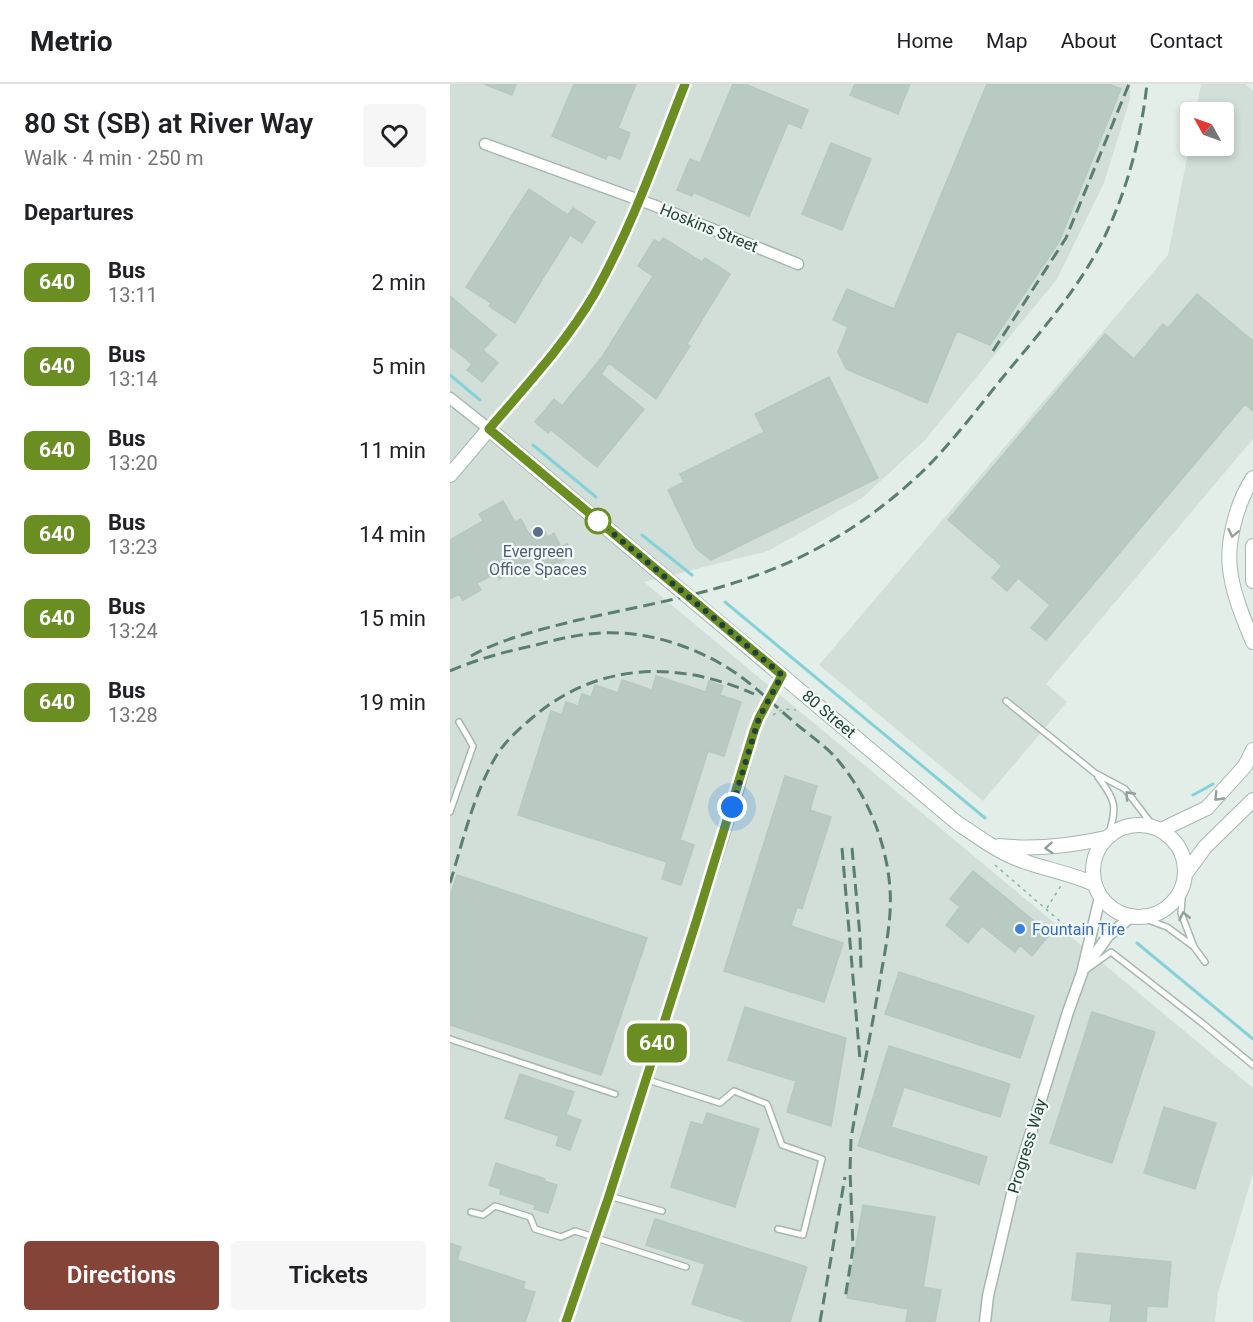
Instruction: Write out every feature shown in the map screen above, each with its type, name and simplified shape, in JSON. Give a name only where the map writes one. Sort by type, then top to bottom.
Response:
[{"type":"street","points":[[450,475],[555,351],[594,294],[627,231],[685,84]]},
{"type":"street","name":"Hoskins Street","points":[[485,144],[639,200],[798,264]]},
{"type":"street","name":"80 Street","points":[[450,398],[956,822],[988,844],[1024,862],[1073,875],[1094,884]]},
{"type":"street","points":[[1253,478],[1237,514],[1230,546],[1230,574],[1237,604],[1253,642]]},
{"type":"street","points":[[1253,546],[1253,581]]},
{"type":"street","points":[[566,1322],[609,1196],[738,790],[753,735],[759,718],[782,675]]},
{"type":"street","points":[[1158,829],[1207,808],[1245,766],[1253,750]]},
{"type":"street","points":[[1185,879],[1184,858],[1173,838],[1158,829],[1137,824],[1115,831],[1099,848],[1094,859],[1094,884],[1100,897],[1108,906],[1118,913],[1137,917],[1164,911],[1174,902],[1205,847],[1253,800]]},
{"type":"street","name":"80 Street","points":[[988,844],[1047,848],[1107,838]]},
{"type":"street","name":"Progress Way","points":[[985,1322],[988,1296],[1012,1194],[1082,973],[1100,897]]},
{"type":"street","name":"Progress Way","points":[[1082,973],[1108,936],[1137,917]]},
{"type":"lane","points":[[1006,701],[1095,773],[1125,789],[1158,829]]},
{"type":"lane","points":[[450,812],[473,746],[459,722]]},
{"type":"lane","points":[[1095,773],[1112,795],[1115,814],[1107,838]]},
{"type":"lane","points":[[1185,879],[1181,913],[1194,947],[1204,962]]},
{"type":"lane","points":[[1137,917],[1167,927],[1194,947]]},
{"type":"lane","points":[[1082,973],[1111,952],[1253,1065]]},
{"type":"lane","points":[[450,1039],[615,1094]]},
{"type":"lane","points":[[645,1079],[720,1103],[734,1091],[767,1104],[782,1145],[822,1159],[802,1235],[778,1229]]},
{"type":"lane","points":[[609,1196],[662,1211]]},
{"type":"lane","points":[[471,1212],[483,1215],[495,1206],[530,1217],[535,1228],[561,1237],[575,1231],[686,1268]]},
{"type":"path","points":[[772,716],[783,709],[796,710]]},
{"type":"path","points":[[994,865],[1069,929],[1079,924],[1087,924]]},
{"type":"path","points":[[1047,909],[1064,881]]},
{"type":"shaded area","points":[[450,84],[1130,84],[1130,99],[1104,183],[1057,279],[925,440],[862,498],[768,551],[644,582],[1253,1088],[1253,1173],[1218,1293],[1215,1322],[450,1322]]},
{"type":"shaded area","points":[[1201,84],[1245,84],[1253,91],[1253,439],[1046,684],[1067,702],[983,801],[819,665],[1168,255],[1187,156],[1234,156],[1234,102],[1198,102]]},
{"type":"building","points":[[484,84],[516,84],[512,95]]},
{"type":"building","points":[[574,84],[636,84],[618,128],[630,133],[620,159],[608,154],[606,159],[552,136]]},
{"type":"building","points":[[733,84],[745,84],[808,110],[801,128],[788,123],[749,216],[693,192],[692,196],[677,190],[690,159],[700,163]]},
{"type":"building","points":[[855,84],[910,84],[898,114],[850,95]]},
{"type":"building","points":[[987,84],[1109,84],[1121,89],[1059,242],[990,345],[957,331],[927,403],[846,369],[838,352],[848,327],[833,320],[847,289],[894,309]]},
{"type":"building","points":[[831,143],[871,159],[842,230],[802,214]]},
{"type":"building","points":[[529,189],[568,215],[573,208],[595,222],[582,243],[570,235],[515,323],[489,306],[491,303],[466,287]]},
{"type":"building","points":[[663,238],[702,262],[705,258],[730,274],[687,344],[690,346],[656,399],[609,363],[601,374],[644,409],[597,467],[551,430],[548,433],[535,422],[554,399],[562,406],[602,357],[653,276],[638,266],[654,240],[660,243]]},
{"type":"building","points":[[1197,294],[1253,341],[1253,411],[1245,404],[1046,640],[1031,628],[1050,605],[1018,578],[1007,591],[992,578],[1002,566],[948,520],[1105,334],[1134,359],[1163,324],[1168,328]]},
{"type":"building","points":[[450,296],[496,335],[483,350],[498,363],[482,382],[467,370],[472,364],[450,346]]},
{"type":"building","points":[[829,377],[878,478],[711,560],[696,548],[668,490],[684,482],[680,474],[764,432],[755,414]]},
{"type":"building","points":[[503,501],[515,522],[521,519],[529,534],[542,527],[548,537],[554,533],[561,547],[567,544],[573,555],[544,572],[535,558],[499,579],[496,573],[477,583],[481,590],[463,600],[459,594],[450,599],[450,540],[483,521],[479,514]]},
{"type":"building","points":[[656,676],[706,692],[709,681],[723,686],[720,695],[741,702],[724,756],[708,751],[680,840],[694,845],[681,885],[662,879],[667,862],[518,815],[551,711],[562,715],[566,702],[578,706],[582,694],[591,697],[595,685],[618,693],[622,680],[652,690]]},
{"type":"building","points":[[785,776],[817,786],[810,810],[831,817],[802,909],[797,907],[791,926],[843,943],[824,1002],[724,971]]},
{"type":"building","points":[[973,871],[1050,934],[1032,956],[1020,945],[1015,952],[982,926],[968,943],[946,925],[960,907],[950,899]]},
{"type":"building","points":[[457,875],[647,938],[601,1075],[450,1025],[450,896]]},
{"type":"building","points":[[899,972],[1034,1016],[1020,1058],[885,1014]]},
{"type":"building","points":[[745,1007],[846,1038],[831,1126],[787,1112],[796,1081],[728,1060]]},
{"type":"building","points":[[1092,1012],[1155,1032],[1112,1163],[1050,1143]]},
{"type":"building","points":[[889,1046],[1010,1084],[1000,1117],[904,1087],[891,1127],[987,1157],[979,1184],[858,1146]]},
{"type":"building","points":[[520,1074],[574,1092],[566,1115],[581,1120],[570,1150],[556,1145],[559,1136],[505,1118]]},
{"type":"building","points":[[1164,1107],[1216,1123],[1195,1189],[1144,1173]]},
{"type":"building","points":[[707,1113],[759,1129],[735,1207],[671,1187],[691,1122],[703,1125]]},
{"type":"building","points":[[496,1163],[557,1185],[548,1213],[534,1209],[535,1205],[500,1194],[501,1189],[489,1185]]},
{"type":"building","points":[[863,1205],[935,1217],[923,1287],[941,1290],[935,1322],[906,1322],[908,1309],[847,1298]]},
{"type":"building","points":[[655,1219],[807,1267],[790,1322],[748,1322],[692,1304],[705,1264],[646,1245]]},
{"type":"building","points":[[450,1243],[461,1247],[457,1260],[525,1282],[523,1289],[535,1292],[525,1322],[450,1322]]},
{"type":"building","points":[[1077,1253],[1171,1262],[1167,1307],[1147,1306],[1146,1322],[1110,1322],[1112,1304],[1072,1300]]},
{"type":"waterway","points":[[450,375],[480,400]]},
{"type":"waterway","points":[[533,445],[596,497]]},
{"type":"waterway","points":[[642,535],[692,575]]},
{"type":"waterway","points":[[725,602],[985,818]]},
{"type":"waterway","points":[[1193,795],[1213,784]]},
{"type":"waterway","points":[[1137,943],[1253,1039]]},
{"type":"railway","points":[[993,351],[1066,238],[1129,84]]},
{"type":"railway","points":[[471,656],[506,640],[532,632],[690,595],[760,574],[804,555],[846,532],[903,489],[933,461],[966,423],[1083,275],[1112,221],[1126,183],[1137,144],[1147,84]]},
{"type":"railway","points":[[450,671],[504,653],[582,635],[625,633],[661,639],[712,659],[754,687],[825,747],[836,758],[860,792],[881,839],[888,872],[890,900],[887,942],[851,1139],[853,1248],[845,1299]]},
{"type":"railway","points":[[450,883],[475,803],[495,758],[517,732],[557,699],[583,686],[611,677],[639,672],[667,672],[696,676],[725,683],[754,694]]},
{"type":"railway","points":[[842,848],[860,1060]]},
{"type":"railway","points":[[852,848],[861,970]]},
{"type":"railway","points":[[820,1322],[845,1177]]},
{"type":"bus line","name":"640","points":[[566,1322],[609,1196],[738,790],[754,731],[782,675],[489,429],[555,351],[594,294],[627,231],[685,84]]},
{"type":"place","name":"Evergreen Office Spaces","points":[[538,532]]},
{"type":"place","name":"Fountain Tire","points":[[1020,929]]},
{"type":"route","points":[[598,521],[782,675],[759,718],[732,807]]}]
